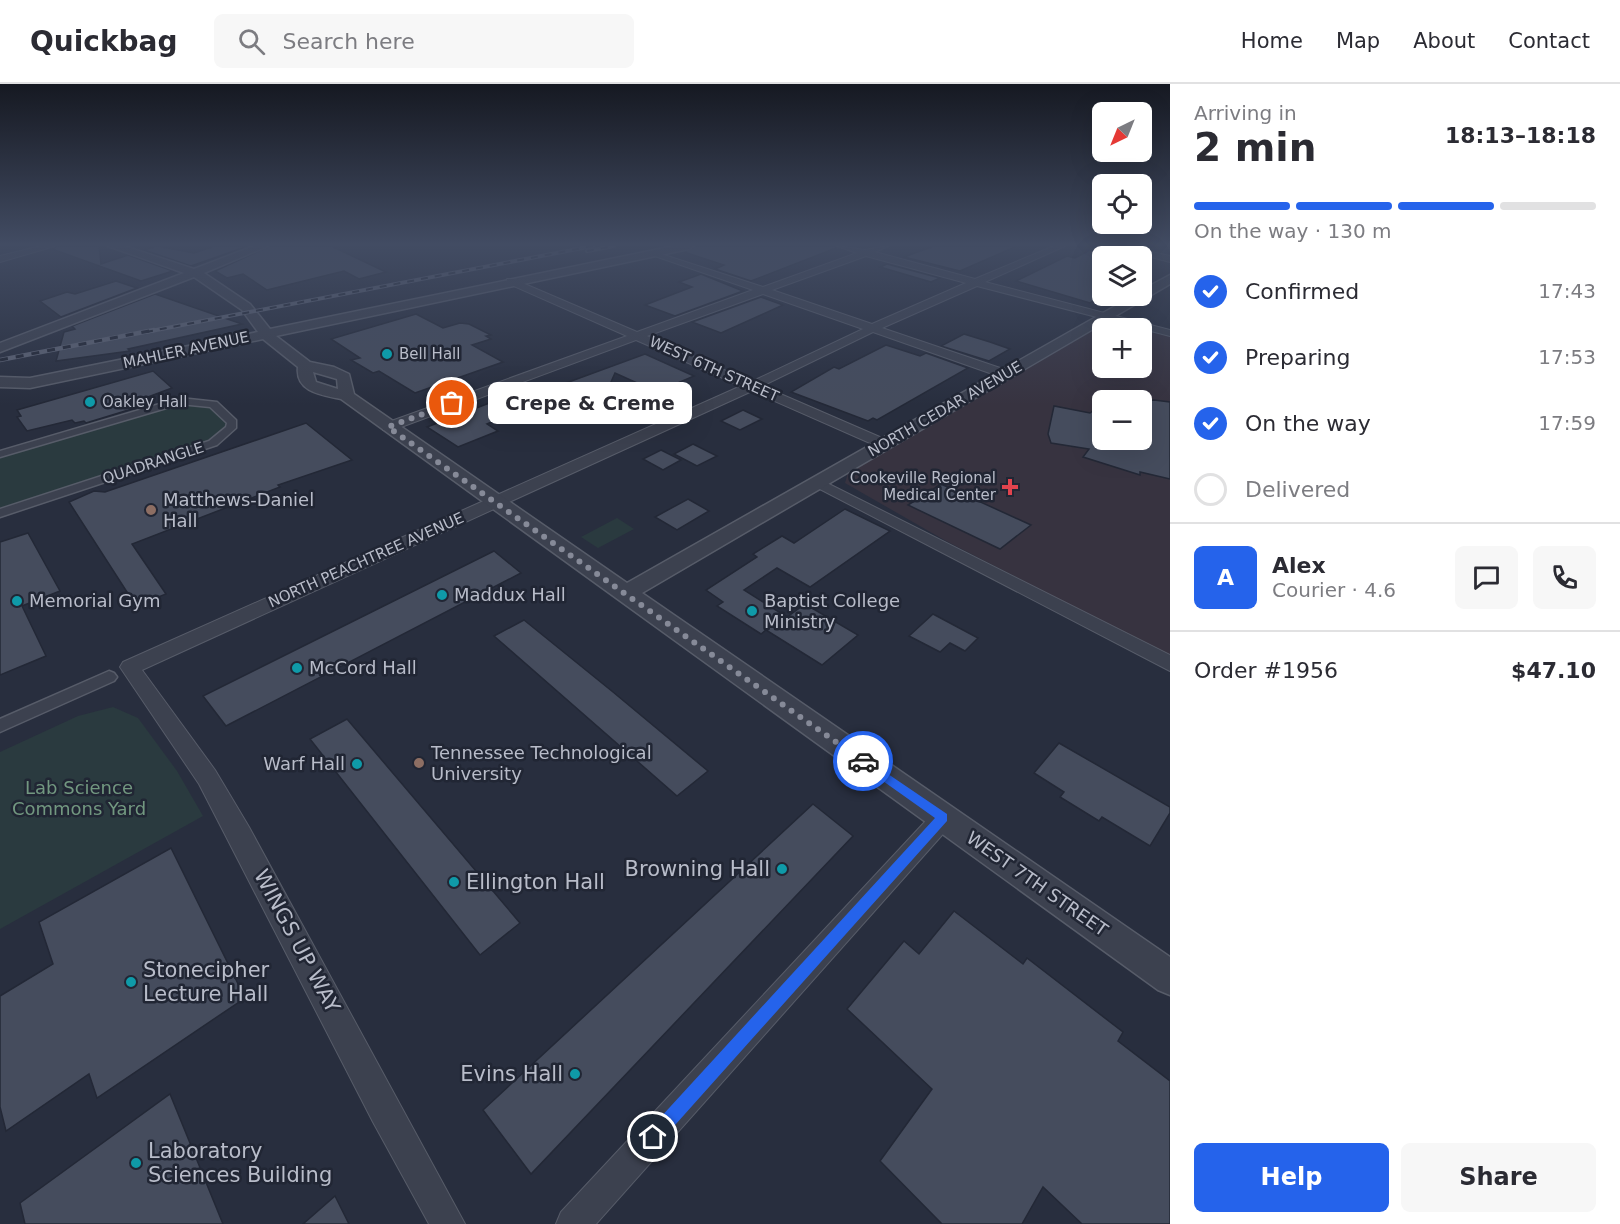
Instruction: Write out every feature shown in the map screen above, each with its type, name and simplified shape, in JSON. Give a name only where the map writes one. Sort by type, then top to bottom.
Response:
[{"type":"street","points":[[0,348],[128,299]]},
{"type":"street","name":"WEST 7TH STREET","points":[[235,299],[246,307],[266,333],[306,366],[328,370],[344,377],[346,396],[388,427],[1170,978]]},
{"type":"street","name":"MAHLER AVENUE","points":[[0,385],[30,383],[425,299]]},
{"type":"street","name":"WEST 6TH STREET","points":[[552,299],[884,444]]},
{"type":"street","points":[[388,427],[736,299]]},
{"type":"street","points":[[792,299],[1005,374]]},
{"type":"street","name":"NORTH PEACHTREE AVENUE","points":[[120,672],[939,299]]},
{"type":"street","points":[[1040,299],[1170,333]]},
{"type":"street","name":"NORTH CEDAR AVENUE","points":[[625,594],[1122,306]]},
{"type":"street","name":"QUADRANGLE","points":[[0,452],[180,401],[213,405],[232,422],[231,428],[213,443],[0,513]]},
{"type":"street","points":[[819,483],[1170,664]]},
{"type":"street","points":[[0,726],[120,672]]},
{"type":"street","name":"WINGS UP WAY","points":[[120,672],[207,777],[240,835],[384,1111],[448,1224]]},
{"type":"street","points":[[573,1224],[943,818]]},
{"type":"shaded area","name":"Cookeville Regional Medical Center","points":[[1092,331],[1092,378],[1152,378],[1152,333],[1170,336],[1170,656],[946,541],[845,483],[848,473]]},
{"type":"green space","points":[[204,402],[232,422],[221,438],[0,514],[0,454],[168,403]]},
{"type":"green space","points":[[617,518],[634,529],[598,548],[581,537]]},
{"type":"green space","name":"Lab Science Commons Yard","points":[[113,707],[138,718],[177,771],[203,816],[0,929],[0,752],[78,716]]},
{"type":"building","points":[[45,299],[108,299],[61,317],[40,301]]},
{"type":"building","points":[[142,299],[170,299],[242,324],[128,349],[130,351],[56,361],[64,332],[75,329],[72,326]]},
{"type":"building","points":[[660,299],[721,299],[675,316],[645,305]]},
{"type":"building","points":[[755,299],[767,299],[783,305],[721,333],[692,322]]},
{"type":"building","points":[[1077,299],[1092,299],[1090,303]]},
{"type":"building","name":"Bell Hall","points":[[416,314],[443,328],[460,323],[469,324],[491,335],[486,336],[491,339],[472,345],[503,362],[415,393],[379,371],[373,373],[351,360],[360,358],[331,339]]},
{"type":"building","points":[[964,334],[1010,349],[989,361],[941,346]]},
{"type":"building","points":[[886,345],[920,356],[926,353],[968,368],[877,420],[873,418],[868,421],[791,392],[834,367],[839,369]]},
{"type":"building","points":[[645,354],[694,376],[657,392],[615,373],[603,400],[589,393],[557,406],[536,394]]},
{"type":"building","name":"Oakley Hall","points":[[153,371],[172,388],[137,401],[139,403],[132,405],[135,408],[86,423],[84,421],[75,423],[72,420],[27,431],[17,417],[21,416],[17,410]]},
{"type":"building","points":[[1152,400],[1170,402],[1170,479],[1140,472],[1140,475],[1083,457],[1089,449],[1051,443],[1048,434],[1054,406],[1092,412],[1092,450],[1152,450]]},
{"type":"building","points":[[492,402],[513,413],[487,424],[498,431],[458,447],[427,427]]},
{"type":"building","points":[[743,410],[762,419],[740,430],[721,421]]},
{"type":"building","points":[[306,423],[352,460],[278,485],[280,487],[132,544],[166,594],[136,606],[69,502],[94,491],[105,492]]},
{"type":"building","points":[[693,444],[717,456],[697,466],[674,454]]},
{"type":"building","points":[[661,450],[681,460],[663,470],[643,459]]},
{"type":"building","points":[[941,484],[1031,525],[1000,549],[908,505]]},
{"type":"building","points":[[688,499],[709,511],[677,530],[655,517]]},
{"type":"building","points":[[845,509],[890,531],[810,587],[777,568],[744,590],[787,617],[805,604],[858,635],[822,665],[766,630],[761,634],[717,606],[723,602],[706,590],[757,557],[753,554],[782,536],[794,543]]},
{"type":"building","name":"Memorial Gym","points":[[28,533],[60,591],[22,606],[46,656],[0,675],[0,542]]},
{"type":"building","points":[[494,551],[521,573],[226,726],[203,696]]},
{"type":"building","points":[[933,614],[978,638],[965,651],[950,643],[940,652],[909,636]]},
{"type":"building","points":[[524,620],[708,771],[677,796],[494,636]]},
{"type":"building","points":[[347,719],[520,923],[480,955],[310,739]]},
{"type":"building","points":[[1059,743],[1170,807],[1170,813],[1150,846],[1102,817],[1099,821],[1060,797],[1064,792],[1034,773]]},
{"type":"building","name":"Evins Hall","points":[[813,804],[853,836],[531,1174],[483,1110]]},
{"type":"building","name":"Stonecipher Lecture Hall","points":[[171,848],[245,998],[97,1098],[89,1074],[6,1131],[0,1107],[0,996],[53,964],[39,922]]},
{"type":"building","points":[[954,911],[1023,964],[1027,958],[1123,1032],[1118,1041],[1170,1081],[1170,1224],[1082,1224],[1043,1187],[1022,1224],[942,1224],[880,1161],[932,1089],[847,1009],[904,941],[919,954]]},
{"type":"building","name":"Laboratory Sciences Building","points":[[170,1094],[223,1224],[25,1224],[20,1203]]},
{"type":"building","name":"Laboratory Sciences Building","points":[[335,1196],[349,1224],[303,1224]]},
{"type":"railway","points":[[146,332],[316,299]]},
{"type":"railway","points":[[0,360],[154,330]]},
{"type":"way so far","points":[[452,403],[388,427],[863,761]]},
{"type":"place","name":"Bell Hall","points":[[387,354]]},
{"type":"place","name":"Oakley Hall","points":[[90,402]]},
{"type":"place","name":"Crepe & Creme","points":[[452,403]]},
{"type":"place","name":"Cookeville Regional Medical Center","points":[[1010,487]]},
{"type":"place","name":"Matthews-Daniel Hall","points":[[151,510]]},
{"type":"place","name":"Maddux Hall","points":[[442,595]]},
{"type":"place","name":"Memorial Gym","points":[[17,601]]},
{"type":"place","name":"Baptist College Ministry","points":[[752,611]]},
{"type":"place","name":"McCord Hall","points":[[297,668]]},
{"type":"place","name":"Tennessee Technological University","points":[[419,763]]},
{"type":"place","name":"Warf Hall","points":[[357,764]]},
{"type":"place","name":"Browning Hall","points":[[782,869]]},
{"type":"place","name":"Ellington Hall","points":[[454,882]]},
{"type":"place","name":"Stonecipher Lecture Hall","points":[[131,982]]},
{"type":"place","name":"Evins Hall","points":[[575,1074]]},
{"type":"place","name":"Laboratory Sciences Building","points":[[136,1163]]},
{"type":"route","points":[[653,1137],[943,818],[863,761]]}]
